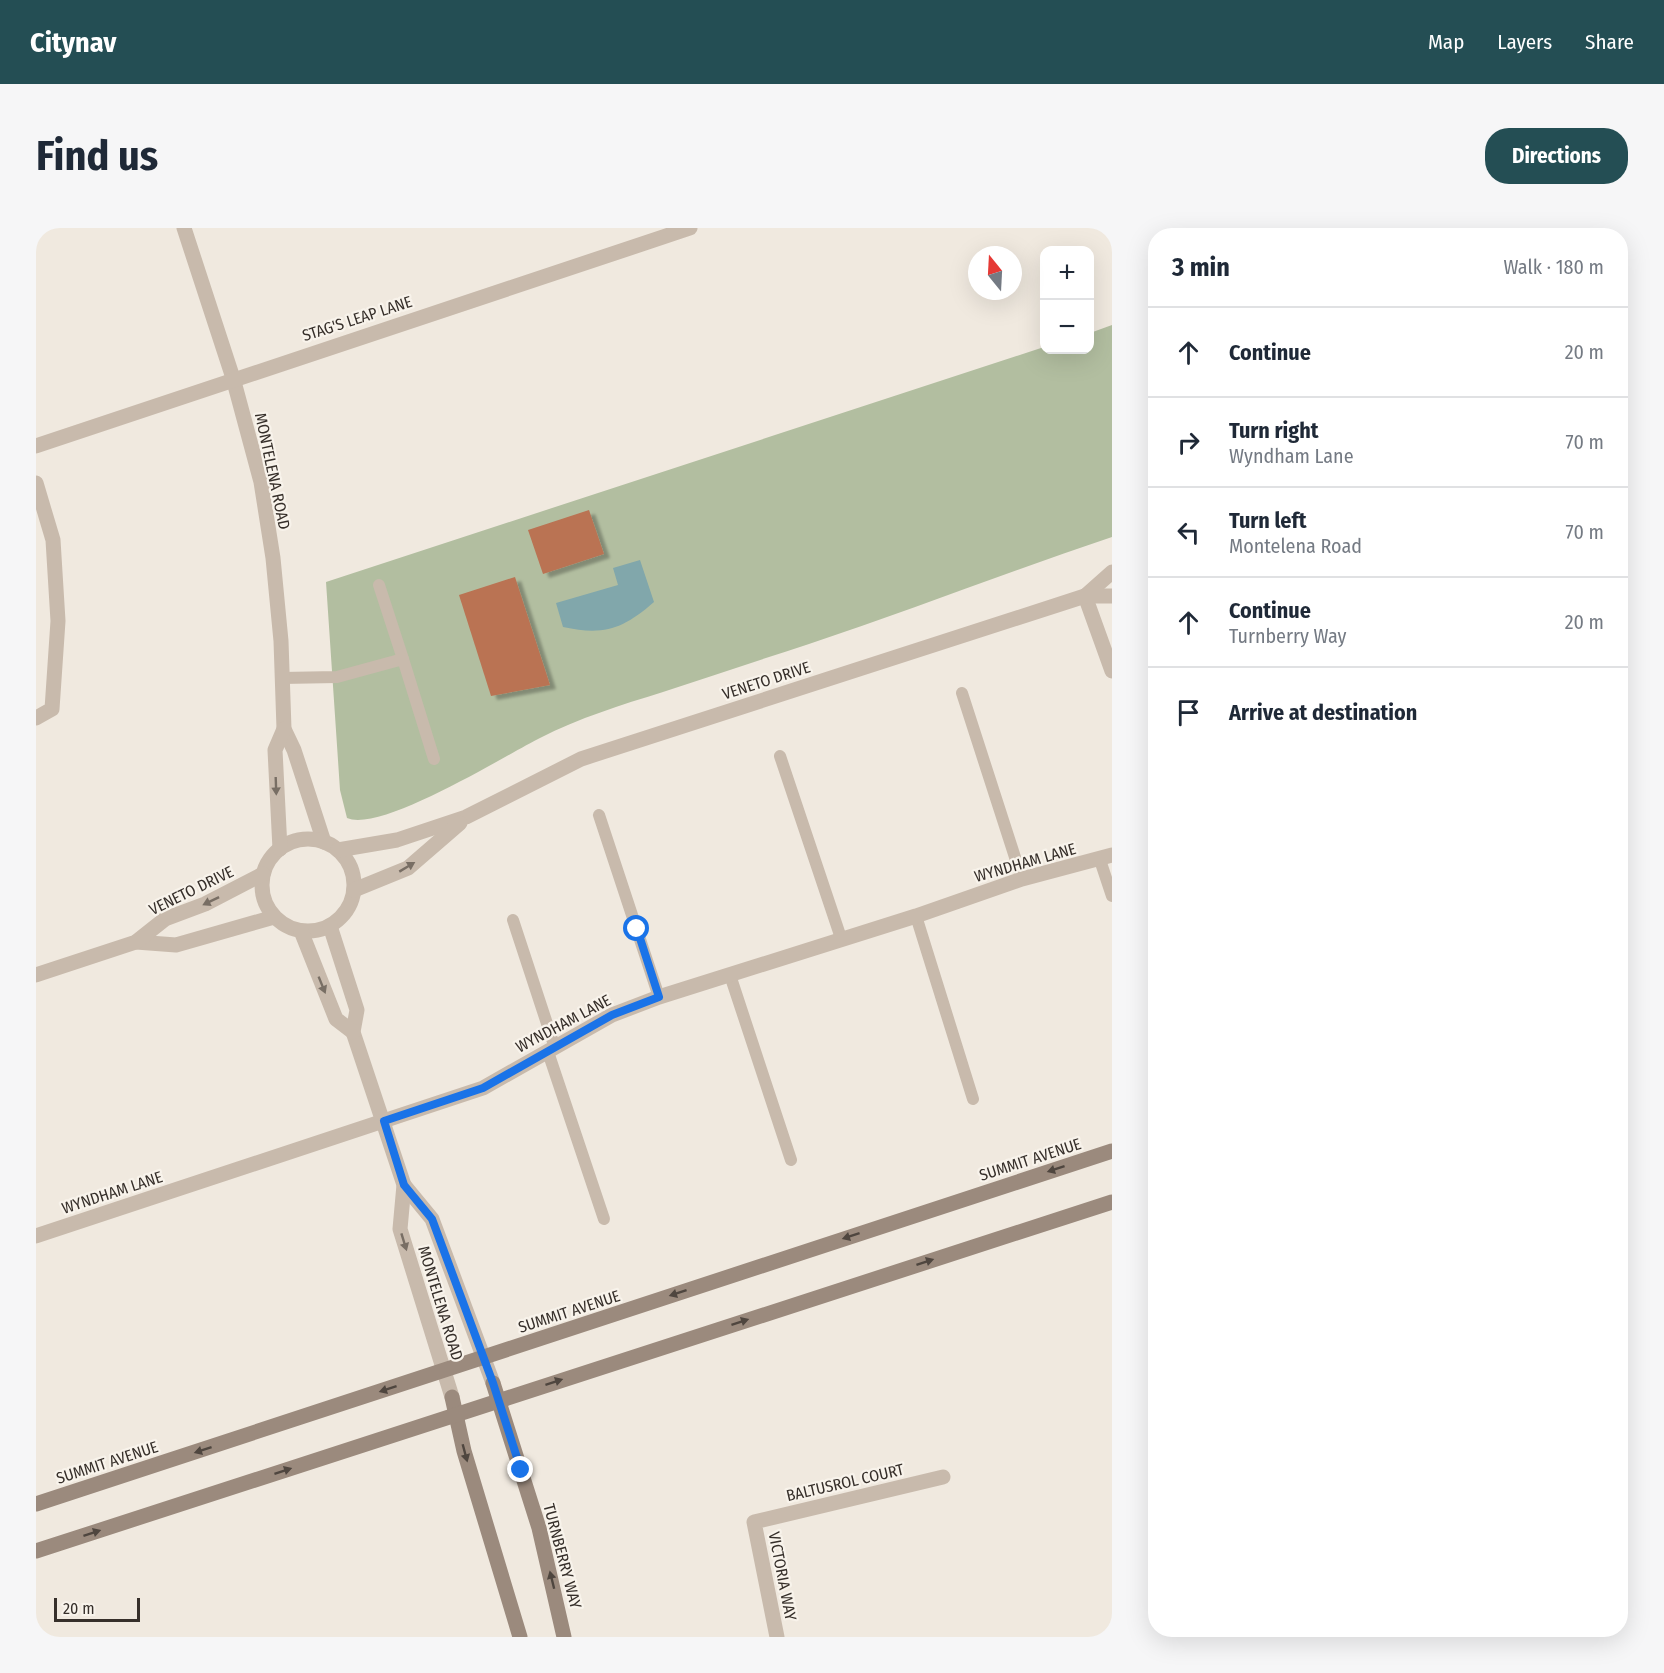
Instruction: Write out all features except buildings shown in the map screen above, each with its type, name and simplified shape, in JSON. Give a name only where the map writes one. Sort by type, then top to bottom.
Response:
[{"type":"main road","name":"SUMMIT AVENUE","points":[[36,1504],[1112,1151]]},
{"type":"main road","points":[[36,1551],[1112,1202]]},
{"type":"main road","name":"TURNBERRY WAY","points":[[493,1383],[539,1528],[564,1637]]},
{"type":"main road","points":[[452,1396],[464,1451],[520,1637]]},
{"type":"street","name":"MONTELENA ROAD","points":[[184,228],[233,378],[261,482],[273,558],[284,729],[331,846]]},
{"type":"street","name":"STAG'S LEAP LANE","points":[[36,446],[233,378],[690,228]]},
{"type":"street","points":[[36,483],[53,540],[58,621],[52,709],[36,717]]},
{"type":"street","name":"VENETO DRIVE","points":[[1085,596],[1112,572]]},
{"type":"street","points":[[1085,596],[1112,670]]},
{"type":"street","name":"VENETO DRIVE","points":[[331,846],[397,840],[466,817],[581,759],[1085,596],[1112,596]]},
{"type":"street","name":"MONTELENA ROAD","points":[[280,849],[275,750],[284,729]]},
{"type":"street","name":"VENETO DRIVE","points":[[354,890],[408,868],[466,817]]},
{"type":"street","points":[[301,840],[331,846],[349,864],[354,890],[346,911],[330,926],[315,931],[301,931],[286,926],[274,917],[263,897],[263,874],[271,858],[280,849],[301,840]]},
{"type":"street","name":"WYNDHAM LANE","points":[[36,1236],[483,1088],[612,1015],[659,997],[915,916],[1022,879],[1106,858]]},
{"type":"street","name":"VENETO DRIVE","points":[[36,975],[136,942],[165,919],[205,904],[263,874]]},
{"type":"street","name":"VENETO DRIVE","points":[[136,942],[176,945],[274,917]]},
{"type":"street","name":"MONTELENA ROAD","points":[[330,926],[357,1010],[353,1032],[404,1185],[432,1219],[493,1383]]},
{"type":"street","name":"MONTELENA ROAD","points":[[301,931],[336,1019],[353,1032]]},
{"type":"street","name":"MONTELENA ROAD","points":[[404,1185],[400,1229],[452,1396]]},
{"type":"street","name":"BALTUSROL COURT","points":[[754,1522],[943,1477]]},
{"type":"street","name":"VICTORIA WAY","points":[[754,1522],[777,1637]]},
{"type":"lane","points":[[379,585],[434,759]]},
{"type":"lane","points":[[282,678],[337,677],[403,658]]},
{"type":"lane","points":[[962,693],[1022,879]]},
{"type":"lane","points":[[780,756],[842,938]]},
{"type":"lane","points":[[599,815],[659,997]]},
{"type":"lane","points":[[1106,858],[1112,896]]},
{"type":"lane","points":[[915,916],[973,1100]]},
{"type":"lane","points":[[513,920],[604,1219]]},
{"type":"lane","points":[[730,975],[791,1160]]},
{"type":"green space","points":[[1112,325],[1112,537],[847,631],[600,712],[540,738],[414,804],[364,820],[347,818],[340,790],[326,582],[1040,348],[1040,354],[1094,354],[1094,332]]},
{"type":"water","points":[[640,560],[654,602],[632,619],[612,628],[590,631],[563,627],[556,603],[618,585],[613,568]]},
{"type":"route","points":[[521,1470],[493,1383],[432,1219],[404,1185],[384,1121],[483,1088],[612,1015],[659,997],[637,929]]}]
